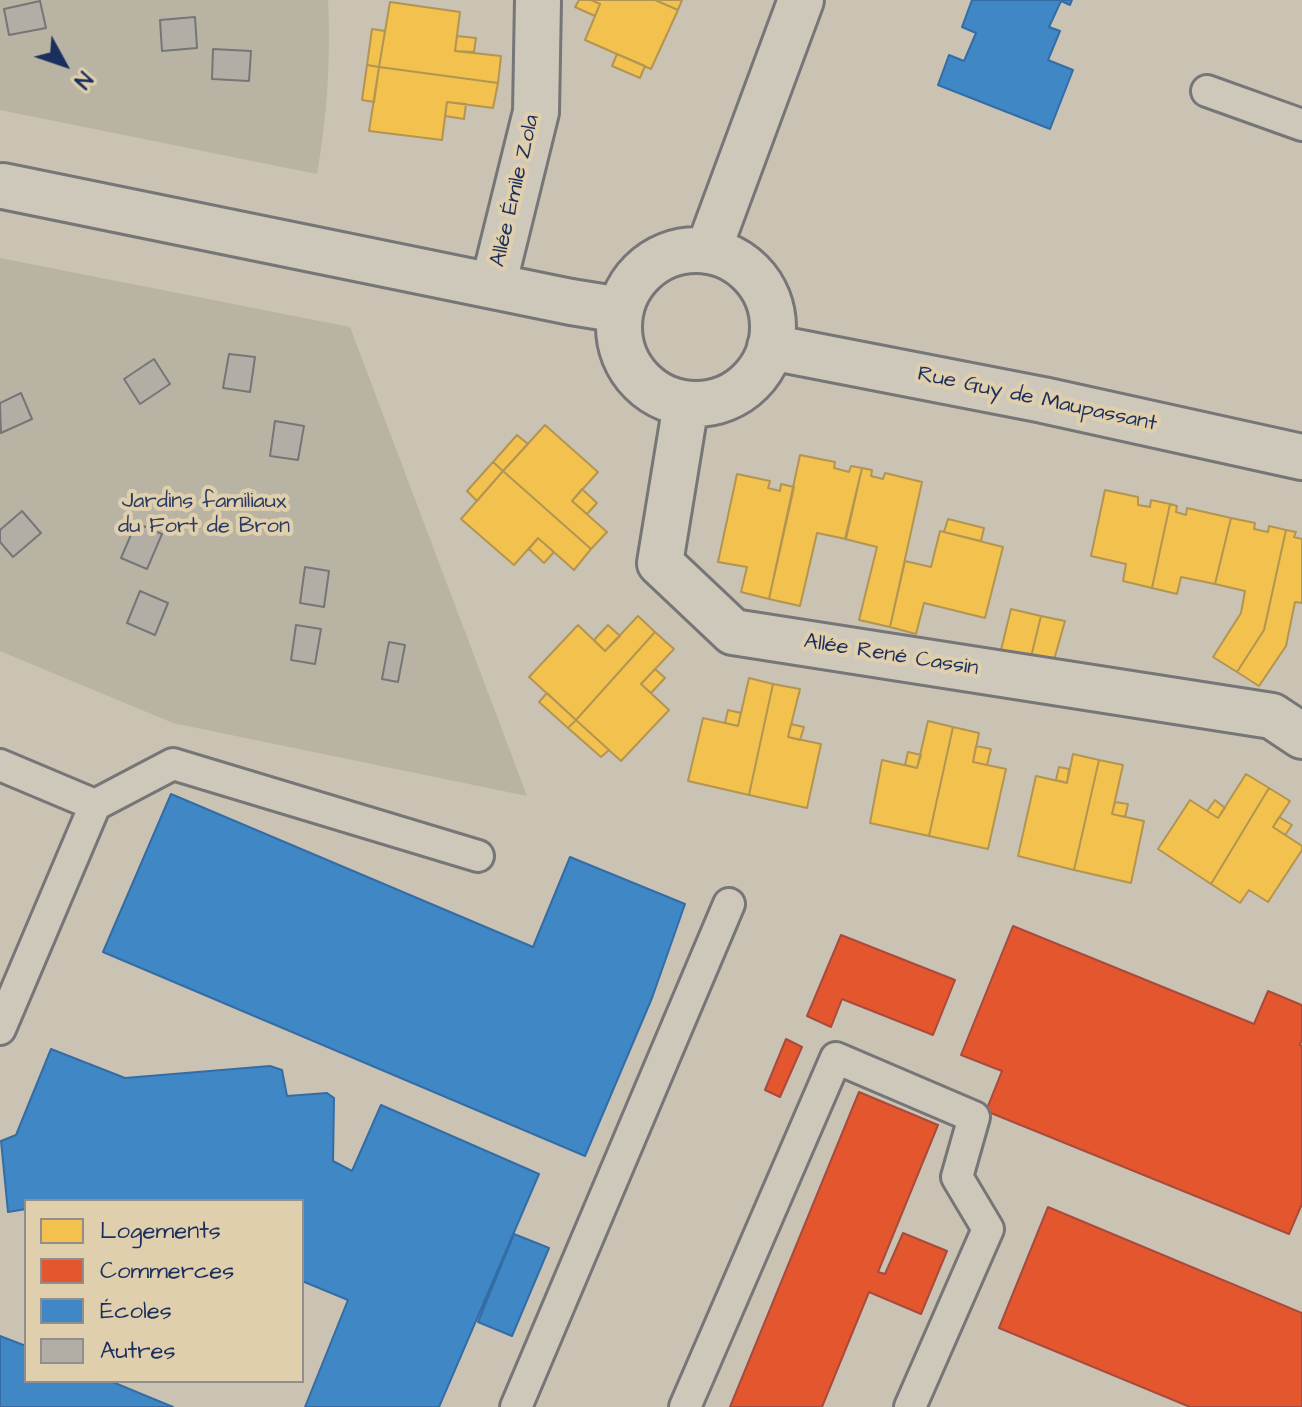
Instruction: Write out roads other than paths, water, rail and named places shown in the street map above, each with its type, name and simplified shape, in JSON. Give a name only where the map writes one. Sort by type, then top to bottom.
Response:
[{"type":"street","name":"Allée Émile Zola","points":[[493,286],[536,112],[538,0]]},
{"type":"street","points":[[708,251],[801,0]]},
{"type":"street","points":[[3,186],[621,310]]},
{"type":"street","points":[[708,251],[738,263],[761,285],[770,305],[773,326],[770,347],[764,365],[738,392],[704,404],[686,404],[665,398],[647,386],[633,371],[623,352],[619,331],[621,310],[639,277],[653,264],[670,255],[708,251]]},
{"type":"street","name":"Rue Guy de Maupassant","points":[[770,347],[1043,400],[1302,457]]},
{"type":"street","name":"Allée René Cassin","points":[[686,404],[660,563],[733,632],[1272,716],[1302,736]]},
{"type":"lane","points":[[1207,91],[1302,125]]},
{"type":"lane","points":[[0,1029],[6,997],[95,805],[173,764],[478,856]]},
{"type":"lane","points":[[0,765],[95,805]]},
{"type":"lane","points":[[516,1407],[729,904]]},
{"type":"lane","points":[[685,1407],[836,1058],[974,1117],[957,1177],[988,1229],[910,1407]]},
{"type":"park label","name":"Jardins familiaux du Fort de Bron","points":[[204,514]]}]
